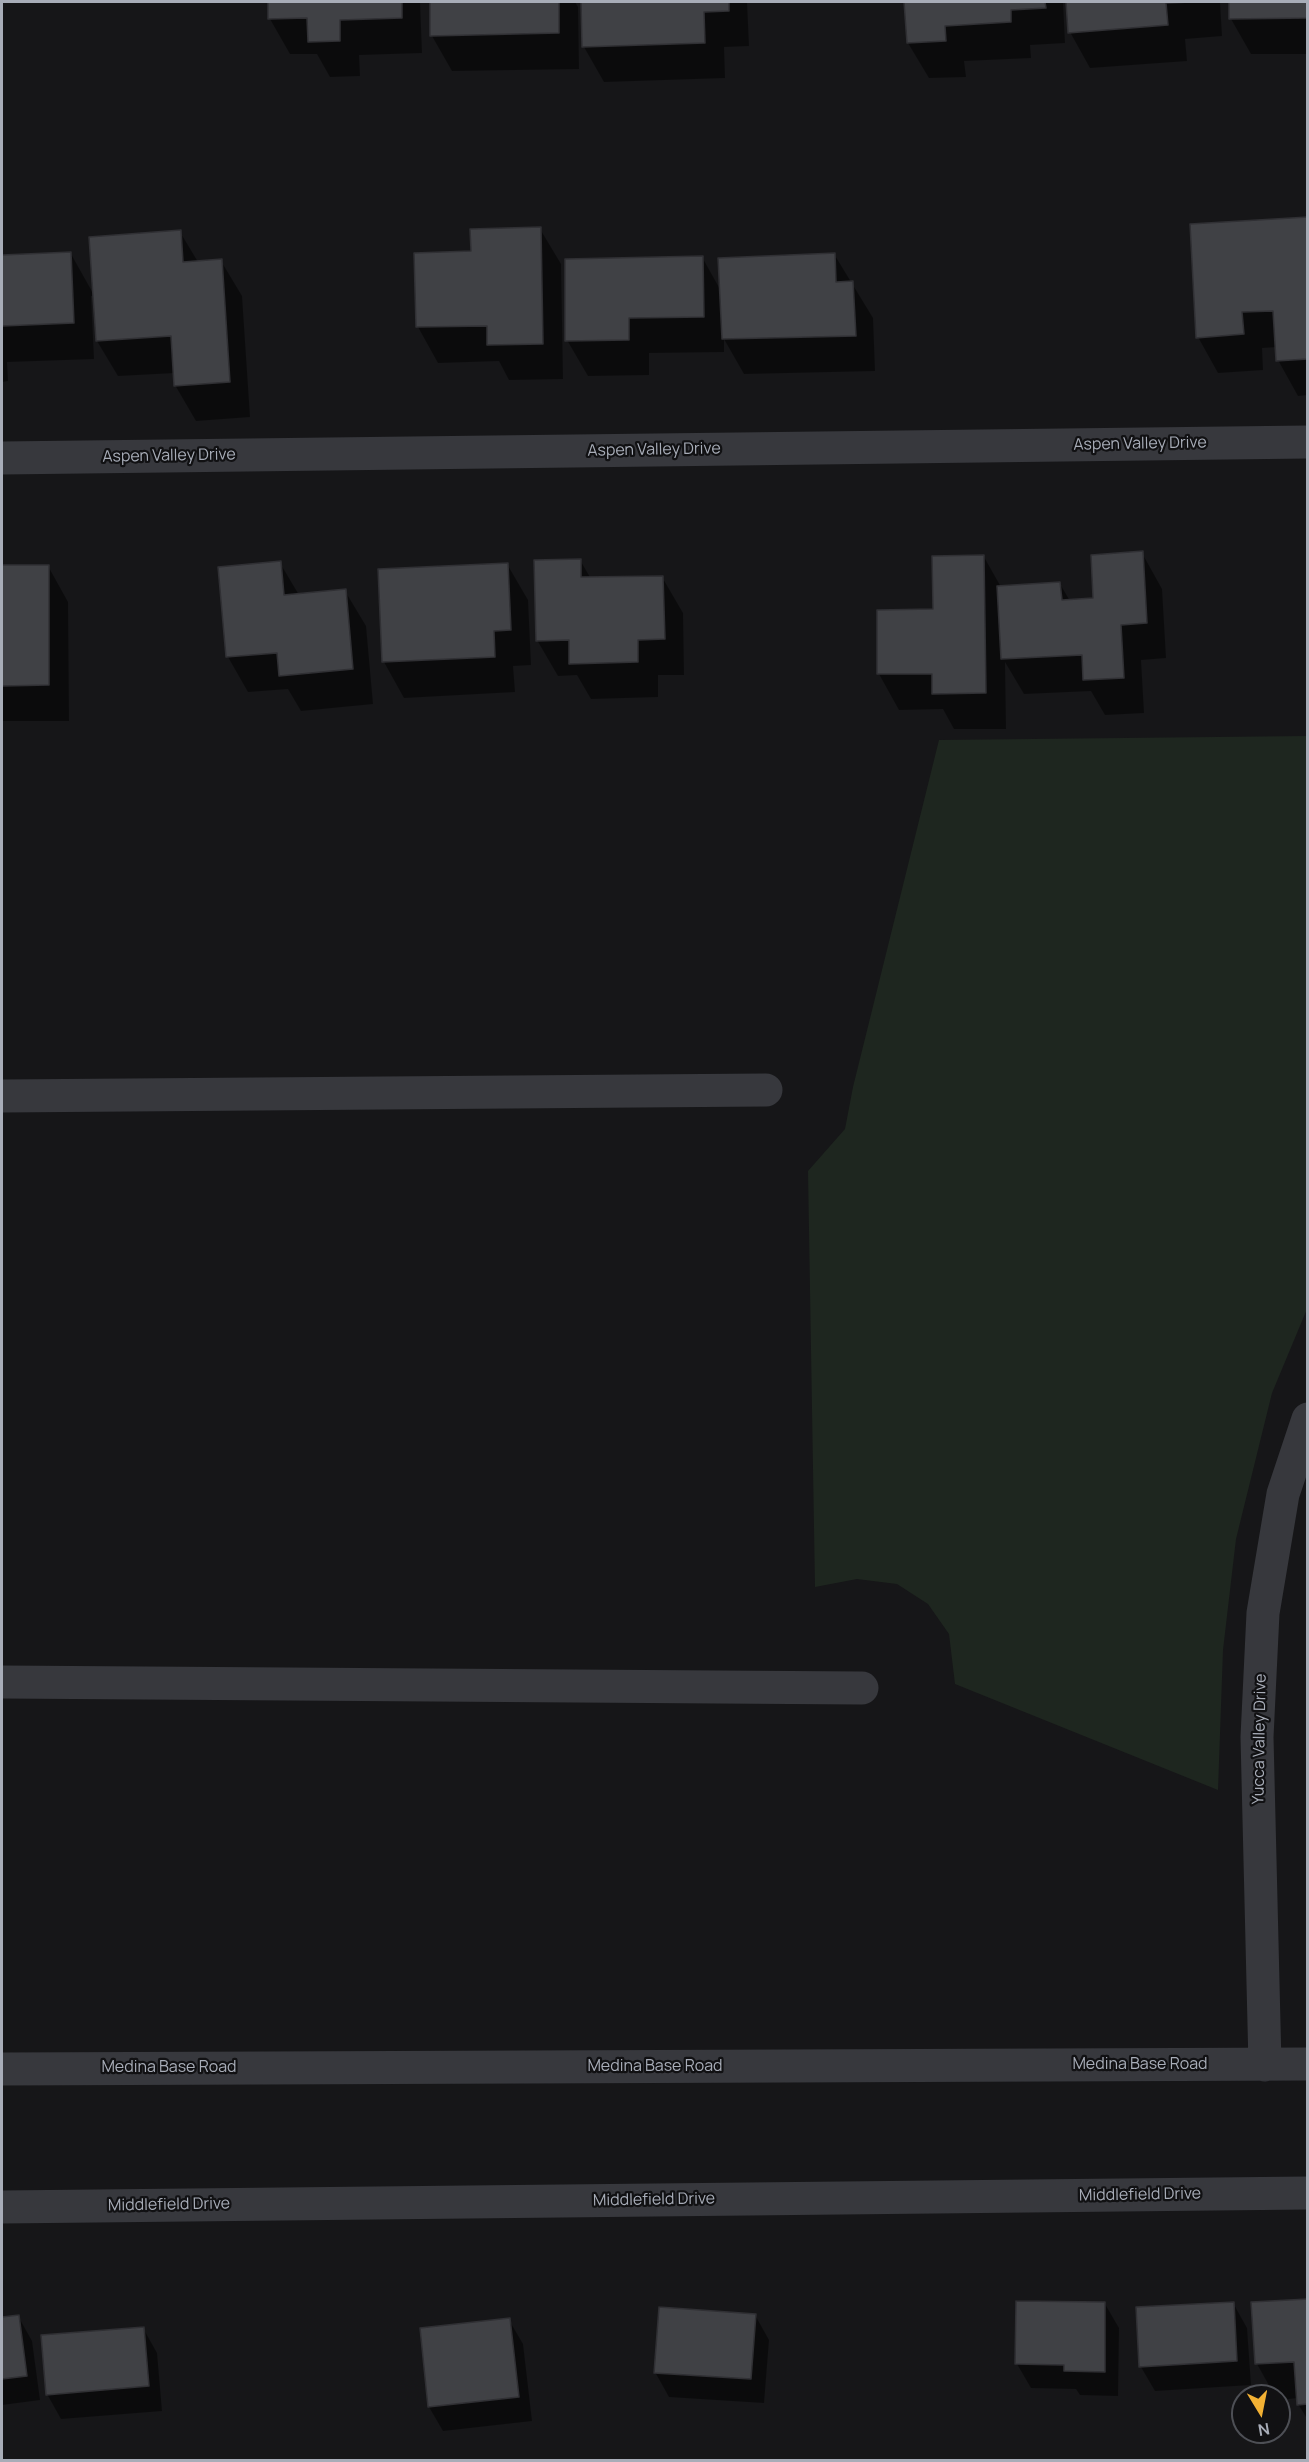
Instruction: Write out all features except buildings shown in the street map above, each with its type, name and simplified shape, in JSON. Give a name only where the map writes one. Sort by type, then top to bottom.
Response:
[{"type":"street","name":"Aspen Valley Drive","points":[[2,458],[1308,442]]},
{"type":"street","points":[[2,1096],[766,1090]]},
{"type":"street","name":"Yucca Valley Drive","points":[[1265,2065],[1257,1737],[1263,1613],[1283,1494],[1308,1419]]},
{"type":"street","points":[[2,1682],[862,1688]]},
{"type":"street","name":"Medina Base Road","points":[[2,2069],[1308,2064]]},
{"type":"street","name":"Middlefield Drive","points":[[2,2207],[1308,2193]]},
{"type":"shaded area","points":[[1307,736],[1307,1309],[1272,1393],[1236,1539],[1223,1650],[1218,1790],[955,1684],[949,1634],[928,1604],[897,1584],[857,1579],[815,1587],[808,1171],[845,1129],[853,1087],[939,740]]}]
